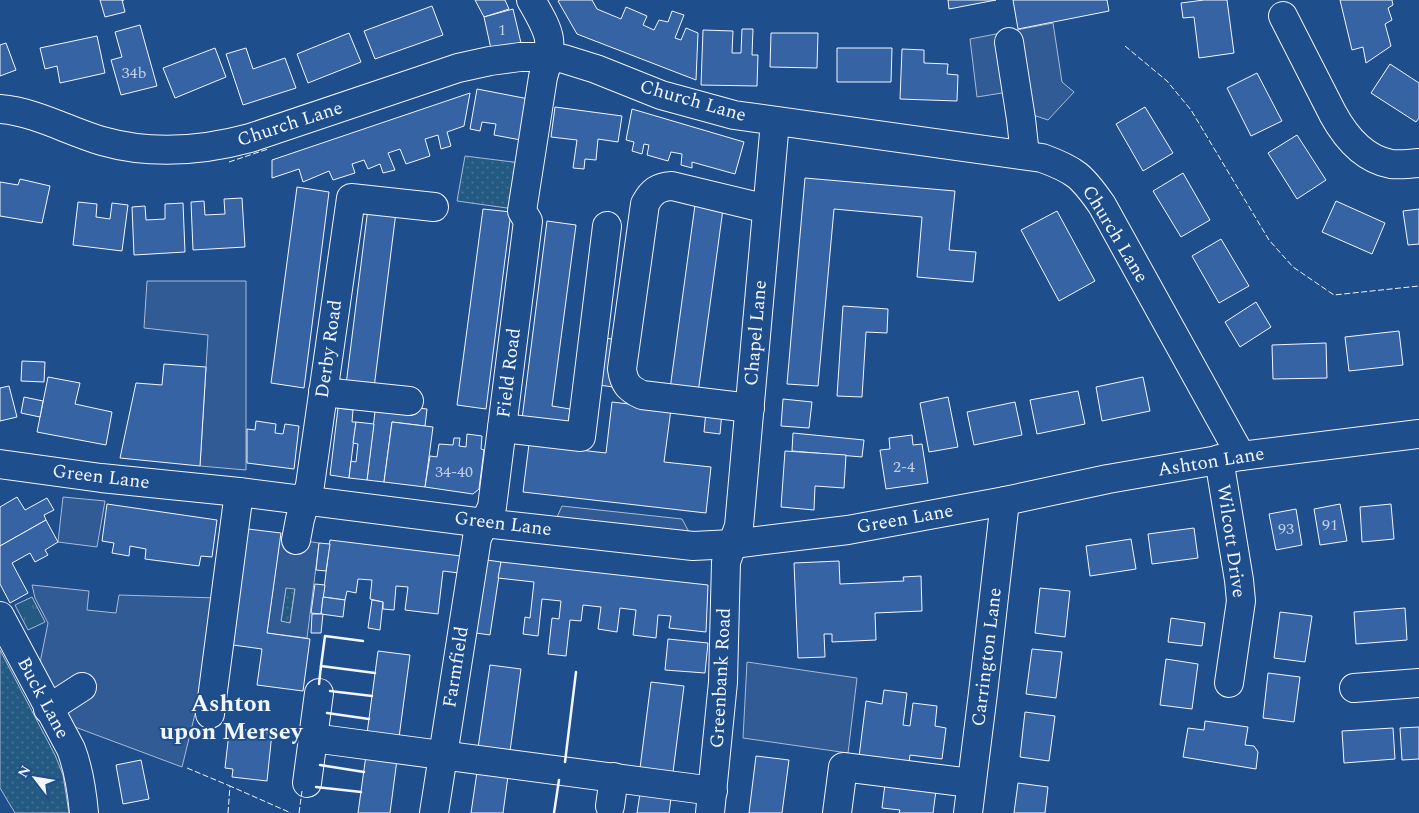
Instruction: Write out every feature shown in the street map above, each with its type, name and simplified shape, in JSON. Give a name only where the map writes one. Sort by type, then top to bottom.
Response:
[{"type":"street","name":"Field Road","points":[[484,523],[492,507],[528,221],[522,211],[544,77],[550,57],[548,31],[531,0]]},
{"type":"street","points":[[1283,16],[1333,114],[1350,139],[1361,149],[1391,164],[1419,163]]},
{"type":"street","points":[[1009,42],[1025,155]]},
{"type":"street","name":"Church Lane","points":[[0,109],[38,116],[102,141],[131,148],[200,148],[223,145],[250,138],[458,68],[490,61],[550,57],[579,63],[661,95],[734,115],[1042,158],[1064,166],[1078,174],[1102,205],[1230,458]]},
{"type":"street","name":"Chapel Lane","points":[[733,544],[739,526],[775,122]]},
{"type":"street","points":[[750,408],[642,395],[631,390],[624,381],[622,369],[645,204],[651,194],[660,187],[672,186],[766,209]]},
{"type":"street","name":"Derby Road","points":[[296,540],[310,484],[350,198],[434,207]]},
{"type":"street","points":[[502,428],[581,436],[607,226]]},
{"type":"street","points":[[323,392],[408,401]]},
{"type":"street","name":"Ashton Lane","points":[[1005,501],[1108,479],[1230,458],[1419,434]]},
{"type":"street","name":"Wilcott Drive","points":[[1230,458],[1240,601],[1230,683]]},
{"type":"street","name":"Green Lane","points":[[0,464],[101,478],[239,492],[484,523],[676,544],[711,546],[848,530],[1005,501]]},
{"type":"street","points":[[210,714],[239,492]]},
{"type":"street","name":"Carrington Lane","points":[[968,813],[1005,501]]},
{"type":"street","name":"Farmfield","points":[[434,813],[476,538],[484,523]]},
{"type":"street","name":"Greenbank Road","points":[[711,802],[723,682],[726,562],[733,544]]},
{"type":"street","name":"Buck Lane","points":[[0,616],[71,749],[77,765],[84,813]]},
{"type":"street","points":[[1354,688],[1419,683]]},
{"type":"street","points":[[48,709],[82,687]]},
{"type":"street","points":[[307,783],[319,694]]},
{"type":"street","points":[[313,738],[614,777],[711,802]]},
{"type":"street","points":[[837,813],[843,767],[972,783]]},
{"type":"street","points":[[610,806],[614,777]]},
{"type":"green space","points":[[465,156],[521,163],[514,209],[457,201]]},
{"type":"green space","points":[[286,587],[295,588],[290,623],[281,622]]},
{"type":"green space","points":[[32,597],[45,622],[28,630],[15,605]]},
{"type":"green space","points":[[0,650],[55,755],[63,775],[69,813],[15,813],[0,788]]},
{"type":"shaded area","points":[[1053,23],[1062,82],[1074,92],[1048,120],[1030,114],[1008,92],[977,97],[970,39]]},
{"type":"shaded area","points":[[147,281],[246,281],[246,470],[200,466],[208,335],[144,328]]},
{"type":"shaded area","points":[[63,497],[105,501],[97,547],[58,542]]},
{"type":"shaded area","points":[[562,506],[682,519],[689,532],[557,517]]},
{"type":"shaded area","points":[[280,537],[319,543],[307,638],[267,633]],"holes":[[[286,588],[295,589],[290,623],[281,621]]]},
{"type":"shaded area","points":[[32,585],[89,591],[87,610],[116,613],[119,595],[217,598],[197,706],[182,767],[75,727],[39,668],[48,623],[35,598]]},
{"type":"shaded area","points":[[747,662],[857,678],[848,753],[743,738]]},
{"type":"building","points":[[100,0],[122,0],[125,12],[105,17]]},
{"type":"building","points":[[475,0],[505,0],[509,9],[484,17]]},
{"type":"building","points":[[592,0],[597,9],[621,19],[626,7],[647,16],[643,25],[654,30],[659,20],[668,22],[672,11],[684,15],[675,38],[681,40],[686,28],[698,33],[696,80],[577,34],[558,1]]},
{"type":"building","points":[[948,0],[996,0],[949,9]]},
{"type":"building","points":[[1013,0],[1107,0],[1109,11],[1018,29]]},
{"type":"building","points":[[1227,0],[1234,53],[1199,58],[1194,17],[1183,18],[1181,3]]},
{"type":"building","points":[[1340,0],[1392,0],[1393,5],[1388,8],[1392,20],[1385,24],[1391,46],[1366,63],[1363,47],[1352,50]]},
{"type":"building","points":[[432,6],[443,35],[375,59],[364,31]]},
{"type":"building","points":[[513,9],[521,43],[491,49],[484,17]]},
{"type":"building","points":[[140,25],[157,86],[121,95],[111,60],[122,57],[115,32]]},
{"type":"building","points":[[742,29],[753,29],[752,55],[758,55],[757,86],[701,85],[703,30],[733,31],[732,53],[741,53]]},
{"type":"building","points":[[349,33],[361,62],[308,83],[297,54]]},
{"type":"building","points":[[771,33],[818,33],[817,68],[770,67]]},
{"type":"building","points":[[97,36],[105,73],[60,83],[57,66],[45,69],[40,48]]},
{"type":"building","points":[[6,43],[16,70],[0,76],[0,45]]},
{"type":"building","points":[[215,48],[226,77],[175,98],[163,68]]},
{"type":"building","points":[[246,48],[253,69],[285,58],[296,88],[243,105],[226,54]]},
{"type":"building","points":[[837,48],[892,48],[891,82],[837,82]]},
{"type":"building","points":[[902,49],[924,50],[924,63],[948,64],[947,74],[958,75],[957,101],[900,99]]},
{"type":"building","points":[[1390,64],[1419,83],[1419,118],[1416,122],[1371,93]]},
{"type":"building","points":[[1257,73],[1282,121],[1251,136],[1227,88]]},
{"type":"building","points":[[477,89],[534,100],[526,141],[494,135],[496,124],[482,122],[480,131],[470,129]]},
{"type":"building","points":[[470,93],[464,126],[447,132],[451,146],[441,149],[438,135],[425,139],[430,156],[406,164],[400,149],[388,153],[395,170],[383,173],[380,164],[368,169],[364,160],[352,164],[355,173],[333,180],[329,171],[303,182],[299,169],[272,178],[272,160]]},
{"type":"building","points":[[555,107],[622,116],[618,142],[598,139],[596,160],[585,159],[584,169],[573,168],[577,140],[551,137]]},
{"type":"building","points":[[1145,107],[1173,153],[1143,171],[1116,124]]},
{"type":"building","points":[[632,109],[744,142],[735,174],[692,162],[692,168],[681,165],[682,154],[671,152],[668,161],[647,155],[649,145],[644,144],[642,154],[632,151],[634,142],[626,140]]},
{"type":"building","points":[[1297,135],[1326,180],[1297,199],[1268,153]]},
{"type":"building","points":[[1183,173],[1210,220],[1181,237],[1153,191]]},
{"type":"building","points":[[805,178],[955,191],[949,250],[976,252],[973,282],[917,277],[922,217],[834,209],[818,386],[787,384]]},
{"type":"building","points":[[20,179],[50,186],[42,223],[0,216],[0,182],[18,185]]},
{"type":"building","points":[[297,187],[329,192],[304,388],[271,383]]},
{"type":"building","points":[[242,198],[245,247],[193,250],[191,202],[204,201],[205,215],[225,214],[224,199]]},
{"type":"building","points":[[1336,201],[1385,223],[1372,254],[1322,232]]},
{"type":"building","points":[[78,202],[97,204],[96,217],[110,219],[112,203],[128,205],[122,251],[73,245]]},
{"type":"building","points":[[183,203],[185,252],[134,255],[132,207],[145,206],[146,220],[165,219],[165,204]]},
{"type":"building","points":[[695,205],[723,209],[698,393],[670,389]]},
{"type":"building","points":[[368,208],[396,212],[374,388],[346,385]]},
{"type":"building","points":[[483,209],[511,212],[486,409],[457,405]]},
{"type":"building","points":[[1419,209],[1419,244],[1408,245],[1403,211]]},
{"type":"building","points":[[1057,211],[1095,281],[1059,301],[1021,230]]},
{"type":"building","points":[[547,221],[576,225],[552,406],[570,409],[568,425],[522,419]]},
{"type":"building","points":[[1221,239],[1249,286],[1219,303],[1192,256]]},
{"type":"building","points":[[1256,302],[1271,327],[1240,347],[1225,322]]},
{"type":"building","points":[[843,306],[888,309],[887,333],[866,332],[862,397],[837,396]]},
{"type":"building","points":[[1399,331],[1403,365],[1349,371],[1345,337]]},
{"type":"building","points":[[598,337],[619,340],[613,387],[592,384]]},
{"type":"building","points":[[1326,343],[1327,378],[1273,379],[1272,345]]},
{"type":"building","points":[[22,361],[45,362],[44,382],[21,381]]},
{"type":"building","points":[[164,364],[206,367],[200,466],[120,458],[136,383],[162,385]]},
{"type":"building","points":[[48,377],[80,383],[75,404],[112,412],[106,445],[37,432]]},
{"type":"building","points":[[1143,377],[1150,411],[1102,421],[1096,387]]},
{"type":"building","points":[[9,386],[17,417],[0,421],[0,388]]},
{"type":"building","points":[[1078,391],[1085,424],[1037,434],[1030,400]]},
{"type":"building","points":[[24,397],[43,401],[40,417],[21,413]]},
{"type":"building","points":[[948,397],[958,447],[929,452],[920,403]]},
{"type":"building","points":[[783,399],[812,402],[809,428],[781,426]]},
{"type":"building","points":[[612,402],[671,409],[664,462],[711,467],[706,513],[523,492],[529,444],[606,453]]},
{"type":"building","points":[[1015,402],[1022,435],[974,445],[967,412]]},
{"type":"building","points":[[376,403],[427,409],[425,426],[392,422],[384,482],[367,480]]},
{"type":"building","points":[[338,408],[353,410],[352,422],[356,422],[349,478],[330,475]]},
{"type":"building","points":[[706,411],[722,412],[720,434],[704,432]]},
{"type":"building","points":[[256,421],[276,424],[275,433],[283,434],[285,424],[299,426],[294,469],[247,463],[247,429],[255,430]]},
{"type":"building","points":[[356,422],[374,424],[367,480],[349,478],[351,461],[356,462],[358,444],[353,443]]},
{"type":"building","points":[[392,422],[433,427],[425,487],[384,482]]},
{"type":"building","points":[[793,433],[864,440],[862,457],[792,451]]},
{"type":"building","points":[[467,434],[482,436],[481,449],[484,450],[479,489],[473,494],[425,487],[430,456],[437,457],[439,444],[453,445],[454,438],[460,438],[459,446],[466,447]]},
{"type":"building","points":[[912,435],[913,445],[922,444],[928,483],[886,489],[880,450],[890,449],[889,438]]},
{"type":"building","points":[[785,451],[846,455],[844,488],[815,486],[814,510],[781,507]]},
{"type":"building","points":[[17,497],[25,510],[47,498],[54,510],[44,515],[46,520],[0,546],[0,507]]},
{"type":"building","points":[[107,504],[217,520],[212,557],[201,556],[199,566],[145,559],[146,549],[130,546],[129,556],[112,553],[114,543],[102,541]]},
{"type":"building","points":[[1340,504],[1347,541],[1320,545],[1314,509]]},
{"type":"building","points":[[1391,504],[1394,539],[1362,542],[1360,507]]},
{"type":"building","points":[[1296,509],[1302,545],[1276,550],[1269,514]]},
{"type":"building","points":[[46,520],[58,542],[45,550],[48,555],[35,562],[30,553],[12,563],[28,593],[10,603],[0,584],[0,546]]},
{"type":"building","points":[[1194,528],[1198,558],[1152,564],[1148,534]]},
{"type":"building","points":[[248,529],[281,533],[267,633],[310,639],[303,691],[257,685],[262,649],[233,645]]},
{"type":"building","points":[[1131,539],[1136,569],[1090,576],[1086,546]]},
{"type":"building","points":[[330,540],[461,556],[459,573],[443,571],[438,614],[405,610],[408,587],[396,586],[394,610],[383,609],[383,602],[370,599],[372,580],[358,579],[356,593],[347,591],[345,600],[323,597]]},
{"type":"building","points":[[319,543],[330,544],[326,571],[316,570]]},
{"type":"building","points":[[480,559],[501,562],[490,635],[469,632]]},
{"type":"building","points":[[839,561],[840,584],[904,581],[903,577],[921,576],[922,611],[875,613],[876,640],[832,642],[832,634],[824,634],[825,657],[798,658],[794,563]]},
{"type":"building","points":[[501,562],[708,585],[706,632],[669,628],[671,616],[658,615],[656,638],[633,635],[636,610],[620,608],[617,632],[598,629],[601,607],[583,605],[581,621],[570,620],[566,656],[548,654],[552,618],[559,619],[561,601],[542,599],[538,636],[523,634],[525,617],[530,618],[534,582],[498,578]]},
{"type":"building","points":[[315,584],[325,585],[321,614],[311,613]]},
{"type":"building","points":[[1040,588],[1070,591],[1065,637],[1035,633]]},
{"type":"building","points":[[323,597],[345,600],[343,617],[321,614]]},
{"type":"building","points":[[372,600],[383,602],[380,630],[368,628]]},
{"type":"building","points":[[1405,608],[1407,640],[1356,644],[1354,612]]},
{"type":"building","points":[[1280,612],[1312,616],[1305,662],[1274,658]]},
{"type":"building","points":[[312,614],[323,614],[321,633],[311,633]]},
{"type":"building","points":[[1171,618],[1205,623],[1202,646],[1168,642]]},
{"type":"building","points":[[668,639],[708,643],[705,673],[665,670]]},
{"type":"building","points":[[1032,649],[1062,652],[1056,698],[1026,694]]},
{"type":"building","points":[[378,651],[410,655],[398,745],[366,741]]},
{"type":"building","points":[[1166,659],[1198,664],[1192,709],[1160,705]]},
{"type":"building","points":[[490,665],[521,669],[509,759],[477,755]]},
{"type":"building","points":[[1268,673],[1300,677],[1294,722],[1263,718]]},
{"type":"building","points":[[651,682],[684,686],[672,780],[639,776]]},
{"type":"building","points":[[884,690],[907,693],[903,725],[910,726],[913,703],[937,706],[935,726],[946,728],[942,759],[910,755],[908,771],[858,765],[866,701],[882,704]]},
{"type":"building","points":[[1025,712],[1055,716],[1049,761],[1020,757]]},
{"type":"building","points":[[1205,721],[1248,727],[1245,745],[1254,746],[1258,752],[1256,769],[1183,757],[1188,728],[1204,730]]},
{"type":"building","points":[[1419,727],[1419,759],[1402,760],[1400,728]]},
{"type":"building","points":[[1393,728],[1395,759],[1344,763],[1342,731]]},
{"type":"building","points":[[237,729],[272,733],[267,781],[232,777],[233,769],[225,768],[229,733],[236,734]]},
{"type":"building","points":[[367,748],[398,752],[390,813],[358,813]]},
{"type":"building","points":[[756,756],[789,760],[782,813],[749,813]]},
{"type":"building","points":[[141,760],[149,799],[123,804],[116,765]]},
{"type":"building","points":[[478,765],[509,769],[503,813],[471,813]]},
{"type":"building","points":[[937,783],[933,813],[899,813],[900,810],[882,808],[885,784]]},
{"type":"building","points":[[1018,783],[1048,787],[1045,813],[1014,813]]},
{"type":"building","points":[[641,787],[672,791],[669,813],[637,813]]},
{"type":"fence","points":[[1125,46],[1167,81],[1191,110],[1269,240],[1293,267],[1334,295],[1419,286]]},
{"type":"fence","points":[[229,162],[268,149]]},
{"type":"fence","points":[[187,768],[230,786]]},
{"type":"fence","points":[[228,813],[230,786],[291,813]]},
{"type":"fence","points":[[299,813],[302,791]]},
{"type":"wall","points":[[321,666],[325,636],[363,641]]},
{"type":"wall","points":[[319,684],[321,666],[375,673]]},
{"type":"wall","points":[[565,762],[576,672]]},
{"type":"wall","points":[[330,691],[372,696]]},
{"type":"wall","points":[[327,713],[369,719]]},
{"type":"wall","points":[[320,765],[364,772]]},
{"type":"wall","points":[[554,813],[559,780]]},
{"type":"wall","points":[[316,787],[361,792]]},
{"type":"district","name":"Ashton upon Mersey","points":[[231,718]]}]
